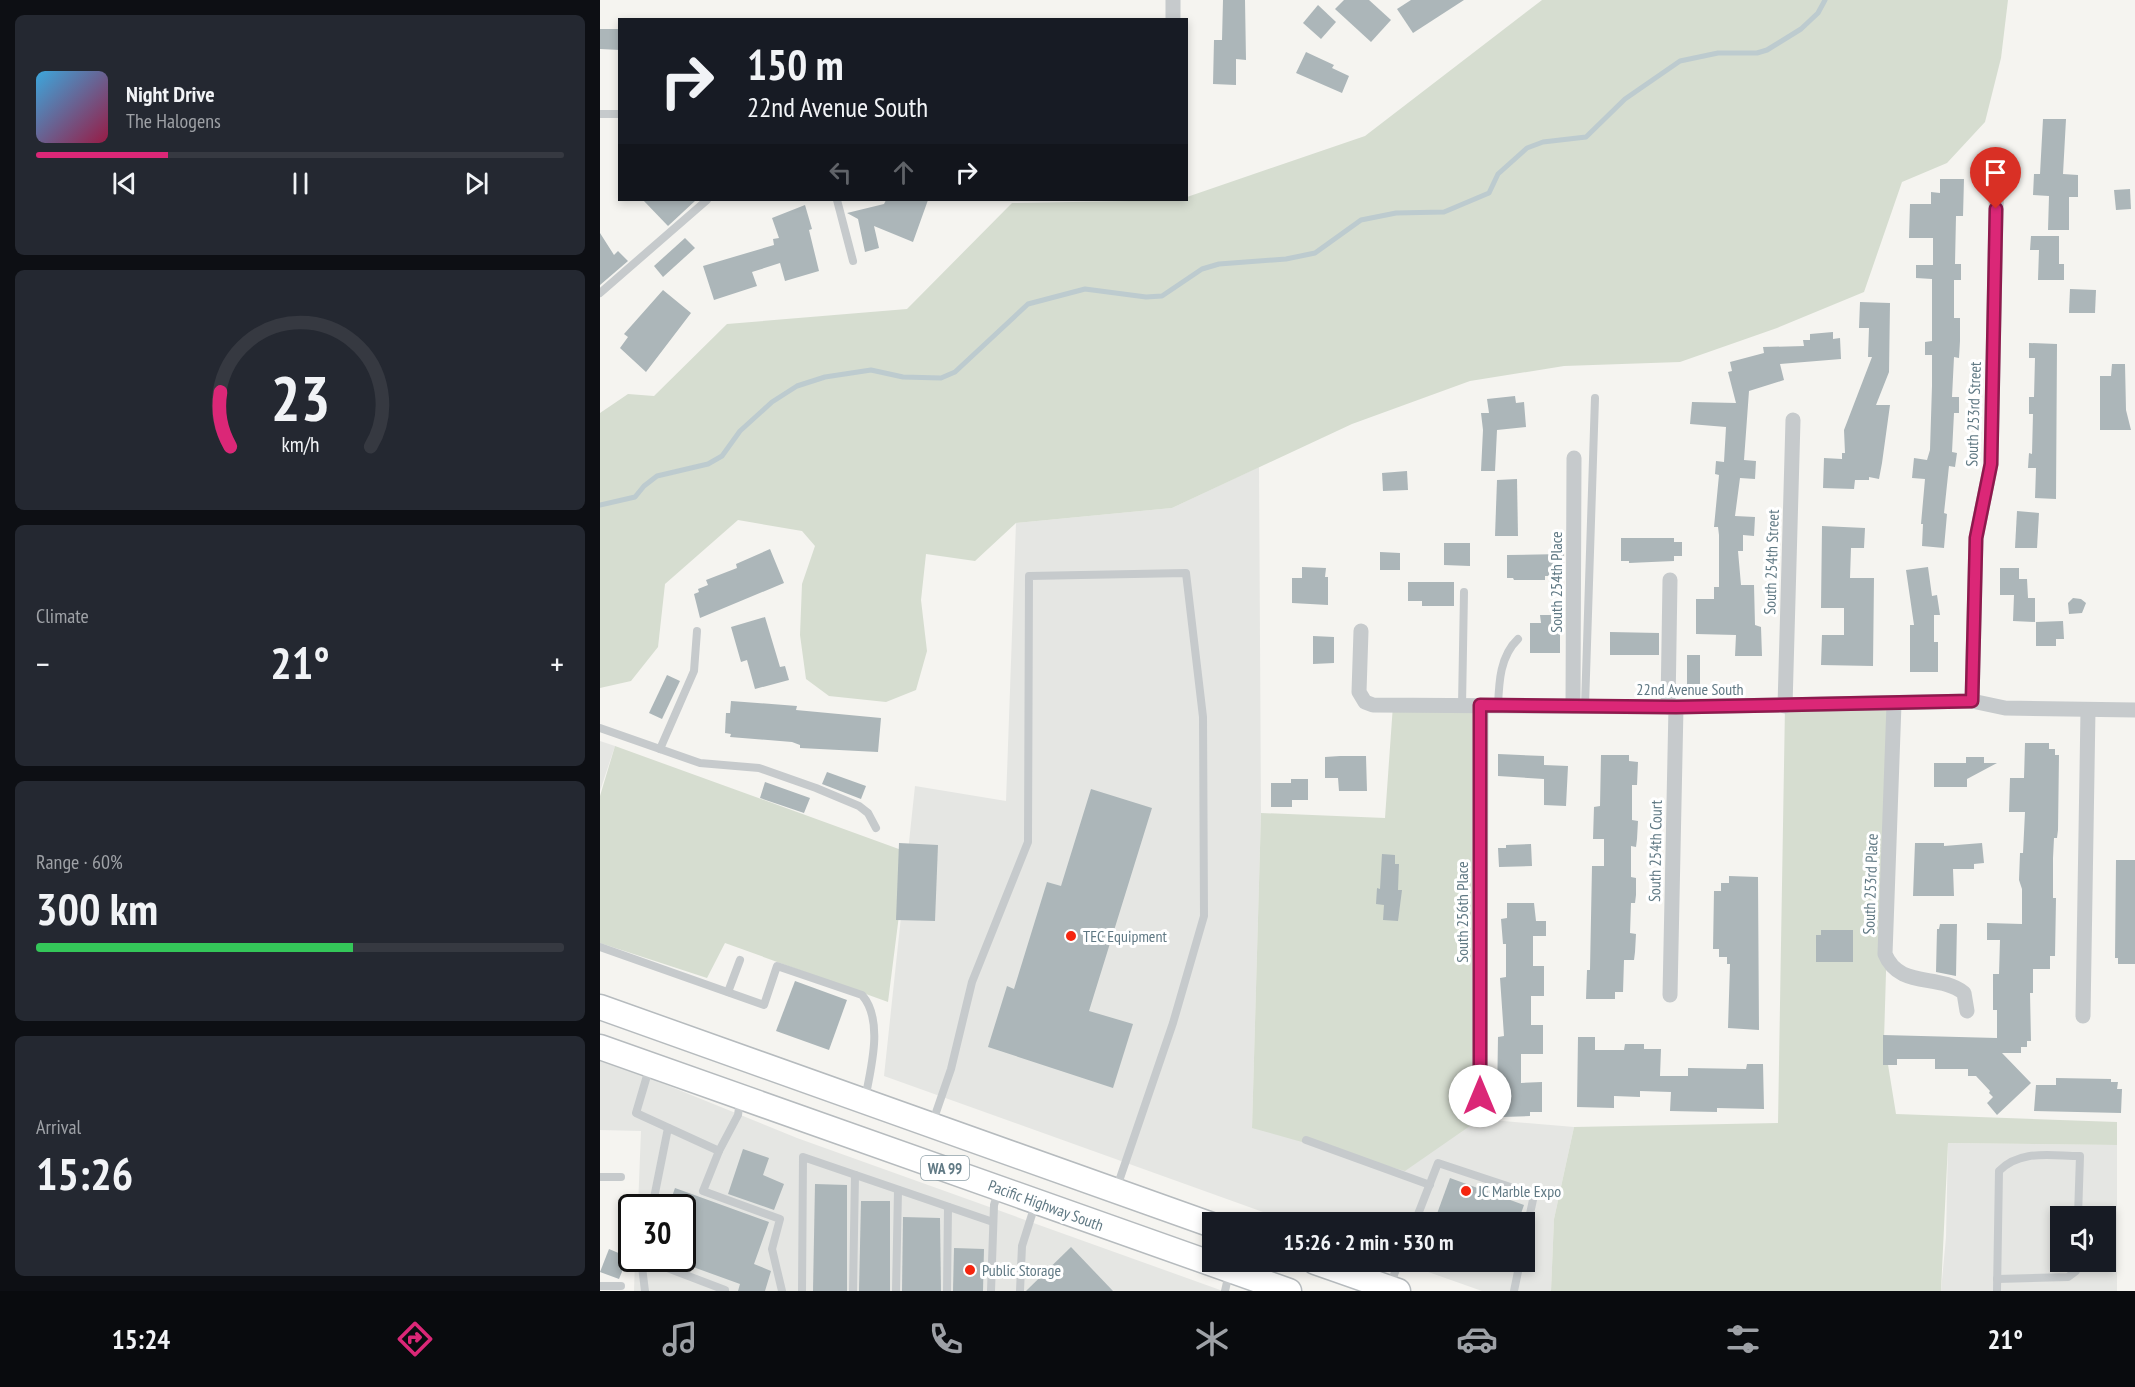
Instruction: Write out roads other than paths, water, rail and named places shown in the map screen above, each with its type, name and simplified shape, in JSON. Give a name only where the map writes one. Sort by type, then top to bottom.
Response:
[{"type":"main road","name":"WA 99","points":[[600,1007],[1202,1221]]},
{"type":"main road","name":"Pacific Highway South","points":[[600,1047],[1036,1201],[1227,1281],[1289,1291]]},
{"type":"main road","points":[[1344,1272],[1393,1289]]},
{"type":"street","points":[[1173,0],[1173,18]]},
{"type":"street","name":"South 253rd Street","points":[[1972,701],[1976,538],[1991,464],[1997,163]]},
{"type":"street","name":"South 254th Street","points":[[1785,706],[1793,420]]},
{"type":"street","name":"South 254th Place","points":[[1574,458],[1579,706]]},
{"type":"street","points":[[1670,580],[1672,707]]},
{"type":"street","name":"22nd Avenue South","points":[[1361,631],[1359,692],[1365,702],[1373,705],[1672,707],[1972,701],[2005,708],[2135,710]]},
{"type":"street","name":"South 253rd Place","points":[[1894,704],[1885,954],[1890,965],[1902,975],[1956,987],[1964,993],[1967,1011]]},
{"type":"street","name":"South 256th Place","points":[[1480,705],[1480,1119]]},
{"type":"street","name":"South 254th Court","points":[[1670,995],[1672,707]]},
{"type":"street","points":[[2083,1016],[2088,710]]},
{"type":"lane","points":[[600,114],[618,114]]},
{"type":"lane","points":[[600,293],[706,201]]},
{"type":"lane","points":[[837,201],[853,261]]},
{"type":"lane","points":[[1579,706],[1595,398]]},
{"type":"lane","points":[[931,1125],[951,1069],[972,982],[1028,842],[1029,576],[1186,573],[1203,717],[1204,916],[1173,1023],[1116,1191]]},
{"type":"lane","points":[[1462,705],[1464,592]]},
{"type":"lane","points":[[660,749],[694,671],[697,631]]},
{"type":"lane","points":[[1498,706],[1501,673],[1506,656],[1518,639]]},
{"type":"lane","points":[[600,728],[700,762],[759,768],[816,788],[860,806],[868,813],[876,828]]},
{"type":"lane","points":[[600,947],[764,1005],[777,966],[862,994],[871,1005],[873,1020],[871,1070],[864,1102]]},
{"type":"lane","points":[[728,992],[740,960]]},
{"type":"lane","points":[[651,1065],[636,1113],[719,1151]]},
{"type":"lane","points":[[741,1097],[738,1115],[719,1151],[703,1191],[780,1219],[772,1249],[782,1291]]},
{"type":"lane","points":[[655,1194],[668,1128]]},
{"type":"lane","points":[[1306,1140],[1430,1185]]},
{"type":"lane","points":[[1996,1291],[1999,1171],[2010,1159],[2023,1156],[2080,1156],[2078,1206]]},
{"type":"lane","points":[[802,1291],[803,1157],[993,1222]]},
{"type":"lane","points":[[1419,1212],[1438,1163],[1534,1195],[1530,1212]]},
{"type":"lane","points":[[853,1291],[855,1175]]},
{"type":"lane","points":[[600,1177],[621,1177]]},
{"type":"lane","points":[[991,1291],[994,1205],[1000,1188]]},
{"type":"lane","points":[[896,1291],[898,1190]]},
{"type":"lane","points":[[1020,1291],[1022,1246],[1036,1201]]},
{"type":"lane","points":[[947,1291],[948,1207]]},
{"type":"lane","points":[[643,1272],[645,1291]]},
{"type":"lane","points":[[676,1272],[725,1290]]},
{"type":"lane","points":[[1393,1289],[1397,1272]]},
{"type":"lane","points":[[1514,1291],[1518,1272]]},
{"type":"lane","points":[[1997,1279],[2068,1277],[2075,1272]]},
{"type":"lane","points":[[600,1286],[621,1286]]},
{"type":"waterway","points":[[600,505],[635,497],[657,476],[708,464],[722,456],[740,431],[772,402],[797,386],[825,377],[871,370],[903,377],[941,378],[955,372],[1028,304],[1085,289],[1146,297],[1162,296],[1202,269],[1219,264],[1286,259],[1315,253],[1361,220],[1396,213],[1444,212],[1489,193],[1498,174],[1527,148],[1543,142],[1586,137],[1625,99],[1680,61],[1718,53],[1757,53],[1767,50],[1801,29],[1818,13],[1825,0]]},
{"type":"place","name":"TEC Equipment","points":[[1071,936]]},
{"type":"place","name":"JC Marble Expo","points":[[1466,1191]]},
{"type":"place","name":"Public Storage","points":[[970,1270]]}]
